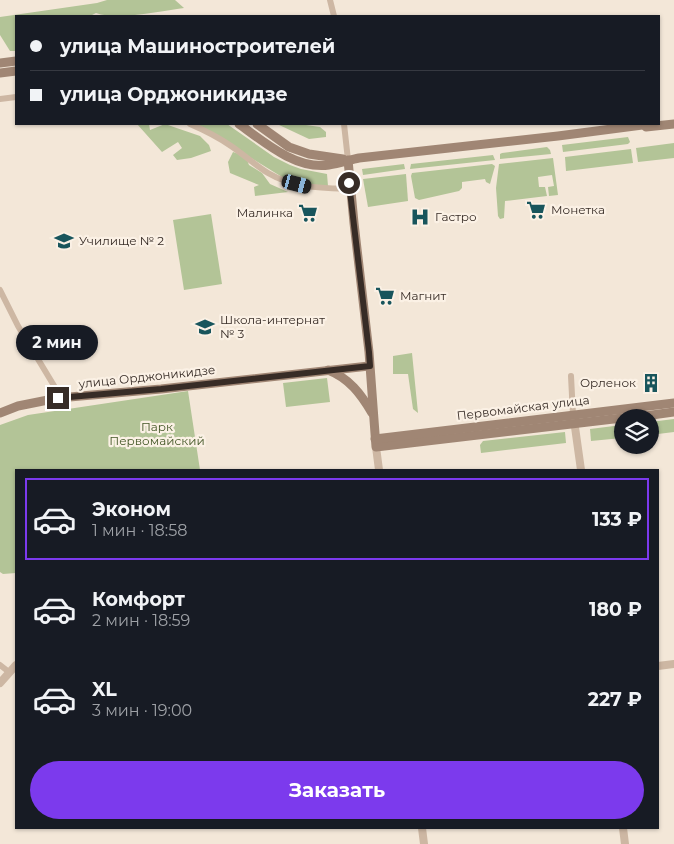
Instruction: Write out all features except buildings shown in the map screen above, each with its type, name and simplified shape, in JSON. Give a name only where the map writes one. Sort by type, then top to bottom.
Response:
[{"type":"main road","points":[[0,64],[15,61]]},
{"type":"main road","points":[[0,73],[15,71]]},
{"type":"main road","points":[[660,123],[674,122]]},
{"type":"main road","points":[[660,124],[674,122]]},
{"type":"main road","points":[[240,125],[285,156],[306,164],[327,166],[348,160],[642,125]]},
{"type":"main road","points":[[258,125],[289,147],[309,154],[348,160]]},
{"type":"main road","points":[[604,130],[648,125]]},
{"type":"main road","points":[[348,160],[369,352],[375,443]]},
{"type":"main road","name":"улица Орджоникидзе","points":[[0,413],[18,406],[58,398],[161,389],[370,366]]},
{"type":"main road","points":[[328,370],[338,374],[354,386],[372,414]]},
{"type":"main road","name":"Первомайская улица","points":[[375,443],[574,420],[674,403]]},
{"type":"main road","points":[[659,414],[674,412]]},
{"type":"main road","name":"Первомайская улица","points":[[574,420],[614,418]]},
{"type":"street","points":[[330,0],[334,15]]},
{"type":"street","points":[[0,99],[15,97]]},
{"type":"street","points":[[193,125],[229,144],[268,173],[286,181],[308,187],[350,189]]},
{"type":"street","points":[[344,125],[348,160]]},
{"type":"street","points":[[0,290],[18,326],[56,389],[58,398]]},
{"type":"street","points":[[571,376],[574,420],[581,469]]},
{"type":"street","points":[[375,443],[379,469]]},
{"type":"street","points":[[659,666],[674,664]]},
{"type":"street","points":[[0,665],[9,672]]},
{"type":"street","points":[[0,683],[15,666]]},
{"type":"street","points":[[422,829],[424,844]]},
{"type":"street","points":[[623,829],[625,844]]},
{"type":"green space","points":[[107,0],[175,0],[184,8],[135,15],[105,15],[96,13],[92,15],[15,15],[15,51],[10,51],[0,35],[0,17]]},
{"type":"green space","points":[[138,125],[149,125],[150,130],[168,125],[200,136],[209,145],[211,151],[191,158],[177,160],[173,155],[182,148],[178,142],[162,152]]},
{"type":"green space","points":[[198,125],[228,125],[274,157],[290,165],[327,174],[328,186],[316,186],[282,177]]},
{"type":"green space","points":[[279,125],[320,127],[326,132],[326,137],[309,139]]},
{"type":"green space","points":[[628,137],[630,142],[628,144],[563,152],[562,145]]},
{"type":"green space","points":[[674,143],[674,158],[638,162],[636,148]]},
{"type":"green space","points":[[547,147],[551,154],[500,159],[500,154],[502,153]]},
{"type":"green space","points":[[631,149],[633,163],[566,171],[565,157]]},
{"type":"green space","points":[[233,152],[247,160],[249,165],[262,173],[270,184],[288,192],[255,196],[254,187],[259,185],[230,173],[228,162]]},
{"type":"green space","points":[[493,155],[495,160],[410,169],[411,164]]},
{"type":"green space","points":[[553,158],[558,195],[549,196],[548,187],[554,186],[552,175],[538,177],[539,187],[545,187],[547,196],[505,201],[504,218],[500,219],[498,216],[496,188],[499,164]]},
{"type":"green space","points":[[404,164],[405,169],[363,175],[362,169]]},
{"type":"green space","points":[[492,164],[495,166],[490,184],[485,179],[462,182],[462,188],[459,191],[419,200],[415,198],[412,173]]},
{"type":"green space","points":[[406,174],[408,201],[368,207],[363,179]]},
{"type":"green space","points":[[211,214],[222,284],[184,290],[173,220]]},
{"type":"green space","points":[[412,353],[418,413],[413,409],[408,374],[393,374],[393,356]]},
{"type":"green space","points":[[327,378],[330,402],[286,407],[283,383]]},
{"type":"green space","name":"Парк Первомайский","points":[[188,391],[200,469],[15,469],[15,573],[3,574],[0,572],[0,425],[28,415]]},
{"type":"green space","points":[[674,419],[674,432],[659,434],[659,421]]},
{"type":"green space","points":[[614,426],[614,439],[591,441],[590,429]]},
{"type":"green space","points":[[565,432],[566,443],[481,453],[480,445],[483,441]]},
{"type":"place","name":"Монетка","points":[[536,210]]},
{"type":"place","name":"Малинка","points":[[308,213]]},
{"type":"place","name":"Гастро","points":[[420,217]]},
{"type":"place","name":"Училище № 2","points":[[64,241]]},
{"type":"place","name":"Магнит","points":[[385,296]]},
{"type":"place","name":"Школа-интернат № 3","points":[[205,327]]},
{"type":"place","name":"Орленок","points":[[651,383]]},
{"type":"route","points":[[58,398],[161,389],[370,366],[349,183]]}]
